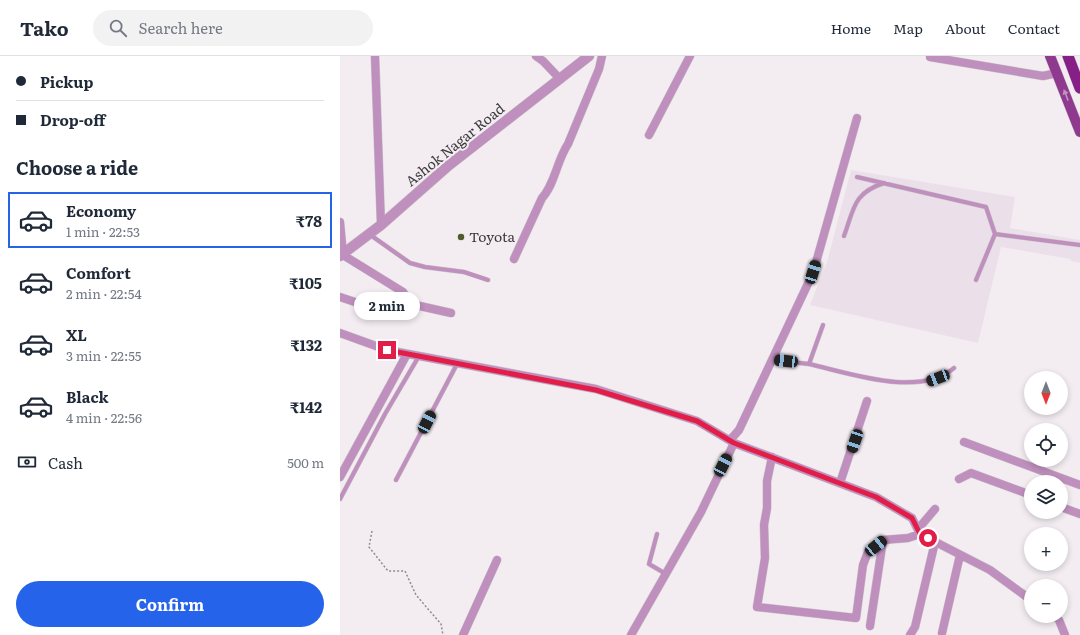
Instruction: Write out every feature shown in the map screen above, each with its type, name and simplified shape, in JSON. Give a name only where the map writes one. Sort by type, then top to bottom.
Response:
[{"type":"highway","points":[[1068,56],[1080,88]]},
{"type":"main road","points":[[1050,56],[1080,132]]},
{"type":"street","points":[[374,56],[382,226]]},
{"type":"street","points":[[536,56],[543,61],[560,79]]},
{"type":"street","name":"Ashok Nagar Road","points":[[341,256],[369,234],[382,226],[448,166],[589,56]]},
{"type":"street","points":[[514,259],[542,198],[546,194],[561,155],[568,144],[599,69],[602,56]]},
{"type":"street","points":[[649,135],[690,56]]},
{"type":"street","points":[[930,57],[1043,76],[1057,73]]},
{"type":"street","points":[[631,635],[701,512],[732,441],[739,430],[766,371],[773,360],[813,272],[858,118]]},
{"type":"street","points":[[340,222],[341,256],[403,292],[411,304]]},
{"type":"street","points":[[340,297],[376,308],[411,304],[451,313]]},
{"type":"street","points":[[340,333],[387,350],[596,390],[697,421],[732,441],[876,497],[912,518],[919,531],[935,542],[990,570],[1024,595]]},
{"type":"street","points":[[340,477],[407,354]]},
{"type":"street","points":[[840,483],[867,401]]},
{"type":"street","points":[[964,442],[1080,485]]},
{"type":"street","points":[[772,457],[767,481],[767,508],[764,525],[765,558],[758,607],[856,618],[863,565],[868,552],[884,540],[908,538],[919,531],[934,509]]},
{"type":"street","points":[[959,479],[971,472],[1024,492]]},
{"type":"street","points":[[1068,509],[1080,514]]},
{"type":"street","points":[[870,626],[884,540]]},
{"type":"street","points":[[910,635],[914,627],[935,542]]},
{"type":"street","points":[[942,633],[960,555]]},
{"type":"street","points":[[463,635],[497,560]]},
{"type":"street","points":[[1060,623],[1065,635]]},
{"type":"lane","points":[[857,178],[884,182],[986,207],[995,234],[976,280]]},
{"type":"lane","points":[[844,236],[858,198],[869,187],[884,182]]},
{"type":"lane","points":[[369,234],[410,263],[425,267],[464,272],[488,280]]},
{"type":"lane","points":[[995,234],[1080,245]]},
{"type":"lane","points":[[809,364],[823,325]]},
{"type":"lane","points":[[340,499],[385,414],[419,356]]},
{"type":"lane","points":[[773,360],[809,364],[889,382],[913,383],[941,377],[954,368]]},
{"type":"lane","points":[[396,480],[457,364]]},
{"type":"lane","points":[[657,534],[649,564],[666,574]]},
{"type":"path","points":[[372,531],[369,547],[388,571],[405,572],[416,595],[441,624],[443,635]]},
{"type":"shaded area","points":[[851,170],[1015,197],[1010,228],[1080,240],[1080,263],[1071,261],[1070,259],[1001,247],[978,343],[810,305],[827,262]]},
{"type":"place","name":"Toyota","points":[[461,237]]},
{"type":"route","points":[[387,350],[596,390],[697,421],[731,439],[734,443],[876,497],[912,518],[920,534],[928,538]]}]
